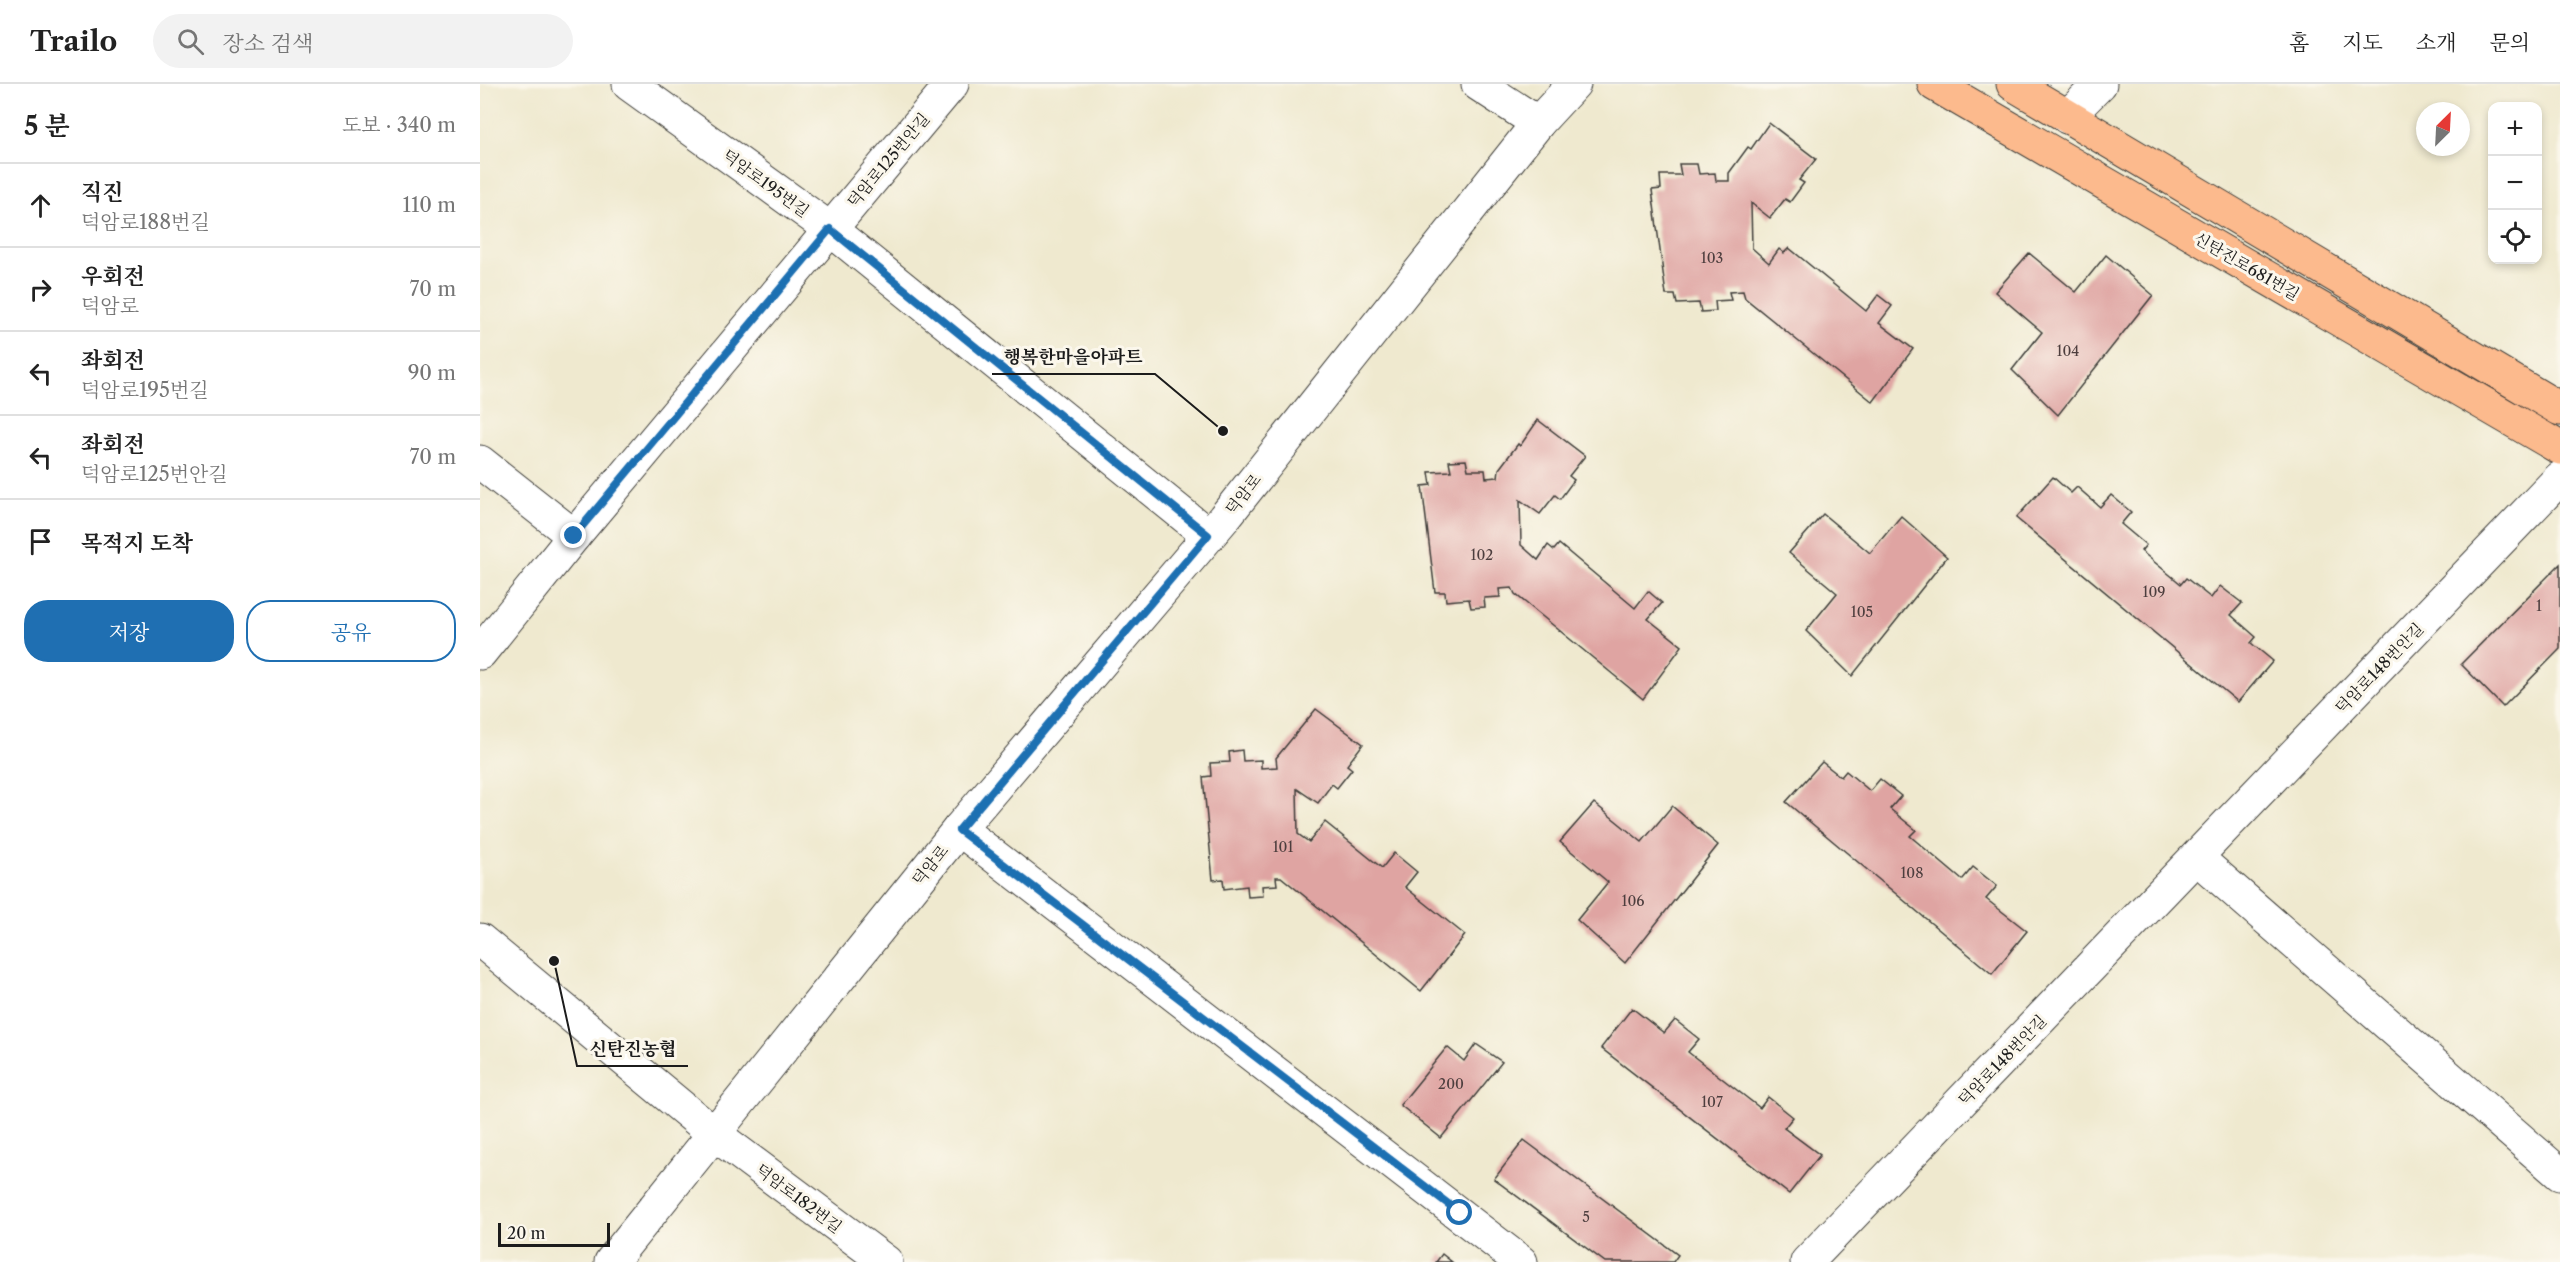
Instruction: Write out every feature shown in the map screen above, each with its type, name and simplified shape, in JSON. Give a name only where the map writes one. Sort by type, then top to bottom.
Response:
[{"type":"main road","name":"신탄진로681번길","points":[[1934,84],[2560,448]]},
{"type":"main road","points":[[2013,84],[2560,410]]},
{"type":"street","name":"덕암로195번길","points":[[629,84],[830,229],[1208,535]]},
{"type":"street","name":"덕암로125번안길","points":[[480,653],[574,536],[952,84]]},
{"type":"street","points":[[1478,84],[1538,123]]},
{"type":"street","name":"덕암로","points":[[611,1262],[959,830],[1239,500],[1538,123],[1574,84]]},
{"type":"street","points":[[2067,117],[2100,84]]},
{"type":"street","points":[[480,462],[574,536]]},
{"type":"street","name":"덕암로148번안길","points":[[1807,1262],[2560,478]]},
{"type":"street","points":[[959,830],[1521,1262]]},
{"type":"street","points":[[2197,858],[2560,1174]]},
{"type":"street","name":"덕암로182번길","points":[[480,940],[713,1133],[886,1262]]},
{"type":"building","points":[[1769,123],[1816,159],[1799,180],[1804,183],[1790,202],[1785,199],[1770,218],[1751,203],[1752,248],[1769,263],[1779,249],[1784,253],[1789,248],[1866,311],[1878,295],[1892,306],[1879,323],[1913,349],[1873,402],[1745,298],[1743,291],[1729,292],[1731,300],[1715,301],[1716,311],[1701,312],[1699,303],[1677,304],[1675,295],[1666,295],[1652,190],[1661,189],[1660,175],[1681,175],[1679,164],[1697,164],[1699,174],[1715,173],[1716,181],[1729,181],[1729,173],[1748,147],[1751,149]]},
{"type":"building","points":[[2029,253],[2076,292],[2106,255],[2153,295],[2058,415],[2012,370],[2042,332],[1995,292]]},
{"type":"building","points":[[1538,420],[1585,456],[1569,476],[1574,480],[1560,499],[1555,495],[1540,514],[1520,500],[1521,545],[1538,560],[1548,545],[1554,550],[1559,544],[1635,608],[1648,591],[1662,603],[1648,619],[1682,646],[1643,699],[1515,594],[1512,588],[1499,589],[1500,597],[1484,598],[1485,607],[1471,608],[1469,599],[1446,601],[1445,592],[1435,592],[1422,486],[1431,485],[1429,472],[1451,471],[1449,461],[1466,460],[1468,470],[1485,470],[1486,478],[1498,477],[1499,469],[1518,444],[1520,446]]},
{"type":"building","points":[[2053,477],[2071,493],[2077,487],[2100,507],[2111,495],[2131,512],[2121,524],[2146,545],[2141,551],[2181,584],[2186,578],[2211,598],[2220,586],[2242,603],[2231,615],[2256,637],[2251,643],[2273,661],[2238,702],[2016,518]]},
{"type":"building","points":[[1823,514],[1870,553],[1901,516],[1947,557],[1852,676],[1806,631],[1837,593],[1789,553]]},
{"type":"building","points":[[2560,564],[2560,649],[2503,707],[2461,664]]},
{"type":"building","points":[[1316,709],[1363,744],[1347,765],[1352,769],[1337,788],[1332,784],[1318,803],[1297,789],[1298,834],[1309,842],[1325,822],[1382,868],[1394,853],[1417,872],[1405,887],[1465,935],[1421,991],[1281,877],[1276,877],[1277,885],[1262,886],[1263,896],[1248,897],[1247,886],[1224,889],[1223,879],[1213,880],[1203,777],[1211,776],[1210,763],[1230,762],[1229,752],[1242,750],[1243,761],[1261,760],[1261,768],[1277,767],[1276,758]]},
{"type":"building","points":[[1822,762],[1841,777],[1846,771],[1870,791],[1880,779],[1901,796],[1890,809],[1916,830],[1910,836],[1962,880],[1973,867],[1997,886],[1986,899],[2027,931],[1992,974],[1786,802]]},
{"type":"building","points":[[1594,803],[1642,842],[1672,806],[1718,845],[1625,963],[1577,920],[1608,882],[1560,842]]},
{"type":"building","points":[[1632,1008],[1664,1033],[1675,1020],[1699,1039],[1688,1052],[1760,1108],[1768,1097],[1793,1117],[1784,1128],[1820,1155],[1789,1194],[1601,1048]]},
{"type":"building","points":[[1476,1044],[1502,1062],[1441,1138],[1400,1105],[1447,1047],[1464,1061]]},
{"type":"building","points":[[1524,1140],[1678,1255],[1673,1262],[1605,1262],[1494,1179]]},
{"type":"building","points":[[1442,1254],[1452,1262],[1436,1262]]},
{"type":"place","name":"행복한마을아파트","points":[[1223,431]]},
{"type":"place","name":"신탄진농협","points":[[554,961]]},
{"type":"route","points":[[574,536],[830,229],[1208,535],[959,830],[1460,1213]]}]
